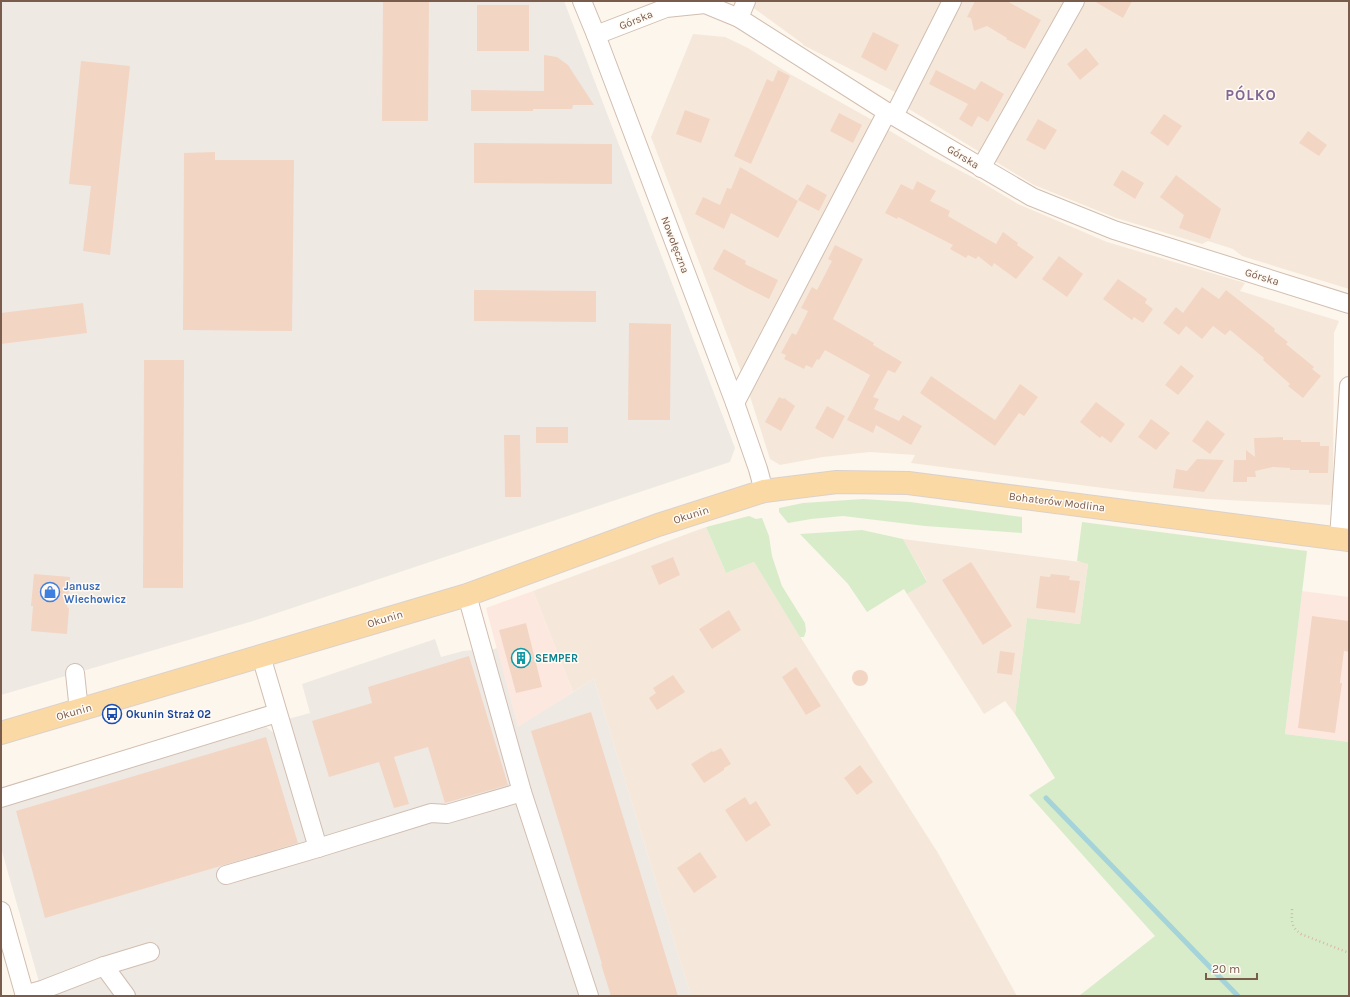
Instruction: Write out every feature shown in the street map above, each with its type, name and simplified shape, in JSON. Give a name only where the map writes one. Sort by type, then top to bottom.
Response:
[{"type":"main road","name":"Bohaterów Modlina","points":[[764,492],[837,482],[908,483],[1344,540]]},
{"type":"main road","name":"Okunin","points":[[1,733],[467,595],[658,525],[764,492]]},
{"type":"street","name":"Nowołęczna","points":[[582,1],[735,403],[758,469],[764,492]]},
{"type":"street","points":[[739,18],[746,1]]},
{"type":"street","points":[[735,403],[952,1]]},
{"type":"street","points":[[981,168],[1075,1]]},
{"type":"street","name":"Górska","points":[[596,35],[666,8],[703,2],[739,18],[891,114],[1032,197],[1114,230],[1349,304]]},
{"type":"street","points":[[1344,540],[1349,386]]},
{"type":"street","points":[[467,595],[522,792],[589,996]]},
{"type":"street","points":[[261,656],[318,848]]},
{"type":"street","points":[[75,673],[79,711]]},
{"type":"street","points":[[1,798],[277,713]]},
{"type":"street","points":[[226,875],[430,813],[447,814],[522,792]]},
{"type":"street","points":[[1,911],[24,995],[42,990],[104,966],[150,952]]},
{"type":"street","points":[[104,966],[126,996]]},
{"type":"path","points":[[1292,909],[1292,923],[1296,930],[1301,934],[1349,953]]},
{"type":"shaded area","points":[[1,1],[564,1],[735,448],[730,462],[253,621],[1,695]]},
{"type":"shaded area","points":[[744,1],[1349,1],[1349,289],[1242,256],[1233,249],[1208,241],[1202,244],[1116,218],[1034,185],[894,100],[897,93],[803,45]]},
{"type":"shaded area","points":[[693,34],[725,37],[748,48],[790,74],[874,121],[744,379],[651,137]]},
{"type":"shaded area","points":[[885,128],[1018,204],[1107,242],[1245,283],[1240,291],[1339,321],[1334,333],[1333,493],[1330,505],[1208,499],[1134,492],[911,463],[915,455],[870,452],[823,457],[780,465],[770,459],[748,390]]},
{"type":"shaded area","points":[[706,527],[726,573],[754,562],[938,853],[1017,996],[691,996],[594,679],[573,692],[533,591]]},
{"type":"shaded area","points":[[903,539],[1088,563],[1080,624],[1027,618],[1015,714],[1005,701],[984,714],[907,594],[927,581]]},
{"type":"shaded area","points":[[533,591],[573,692],[518,728],[486,608]]},
{"type":"shaded area","points":[[1302,591],[1349,597],[1349,742],[1285,734]]},
{"type":"shaded area","points":[[435,639],[441,657],[463,651],[474,650],[476,655],[497,648],[518,727],[594,679],[691,996],[43,996],[1,848],[1,804],[266,727],[274,733],[276,738],[288,719],[310,713],[302,684]]},
{"type":"green space","points":[[863,499],[910,502],[1022,517],[1022,533],[925,526],[843,516],[788,523],[779,512],[779,508],[803,503]]},
{"type":"green space","points":[[749,516],[756,519],[762,518],[769,536],[772,556],[782,586],[805,623],[806,631],[804,637],[800,637],[754,562],[726,573],[706,527]]},
{"type":"green space","points":[[1082,522],[1307,551],[1285,734],[1349,742],[1349,996],[1079,996],[1155,936],[1029,795],[1055,778],[1015,714],[1027,618],[1080,624],[1088,564],[1077,561]]},
{"type":"green space","points":[[862,530],[903,539],[927,582],[907,594],[904,589],[867,612],[848,584],[800,534]]},
{"type":"building","points":[[383,1],[429,1],[428,121],[382,121]]},
{"type":"building","points":[[975,1],[1007,1],[1041,20],[1025,49],[1006,39],[1007,38],[987,26],[974,31],[971,18],[967,17]]},
{"type":"building","points":[[1094,1],[1132,1],[1123,18]]},
{"type":"building","points":[[477,5],[529,5],[529,51],[477,51]]},
{"type":"building","points":[[873,32],[899,45],[886,71],[861,57]]},
{"type":"building","points":[[1086,48],[1099,64],[1080,80],[1067,64]]},
{"type":"building","points":[[544,55],[557,57],[568,65],[594,105],[573,105],[572,109],[533,109],[533,111],[471,111],[471,90],[544,91]]},
{"type":"building","points":[[81,61],[130,66],[110,255],[83,251],[91,186],[69,184]]},
{"type":"building","points":[[778,70],[790,76],[751,164],[734,156],[767,79],[773,82]]},
{"type":"building","points":[[936,70],[975,90],[981,81],[1004,94],[988,122],[978,116],[972,127],[959,119],[968,104],[929,84]]},
{"type":"building","points":[[685,110],[710,119],[701,143],[676,134]]},
{"type":"building","points":[[839,113],[862,125],[853,143],[830,131]]},
{"type":"building","points":[[1164,114],[1182,126],[1168,146],[1150,133]]},
{"type":"building","points":[[1038,119],[1057,130],[1045,150],[1026,140]]},
{"type":"building","points":[[1308,131],[1327,145],[1319,156],[1299,143]]},
{"type":"building","points":[[474,143],[612,144],[612,184],[474,183]]},
{"type":"building","points":[[215,152],[215,160],[294,160],[292,331],[183,330],[184,153]]},
{"type":"building","points":[[740,167],[798,201],[778,238],[731,213],[724,229],[695,214],[703,197],[720,205],[727,188],[731,189]]},
{"type":"building","points":[[1122,170],[1144,183],[1135,199],[1113,185]]},
{"type":"building","points":[[1176,175],[1221,209],[1210,239],[1179,228],[1184,215],[1160,197]]},
{"type":"building","points":[[917,181],[936,191],[930,201],[950,211],[948,216],[996,244],[1003,232],[1018,243],[1017,245],[1034,257],[1016,279],[994,263],[992,267],[978,256],[976,259],[968,255],[966,258],[950,249],[953,245],[898,217],[897,219],[885,213],[901,184],[913,190]]},
{"type":"building","points":[[807,184],[827,195],[819,211],[798,200]]},
{"type":"building","points":[[835,245],[863,259],[833,319],[874,343],[873,345],[902,362],[895,373],[888,370],[873,397],[879,399],[874,409],[899,421],[903,415],[922,426],[911,445],[876,425],[873,433],[847,420],[870,375],[825,350],[819,360],[817,359],[812,368],[806,365],[804,369],[784,359],[786,355],[781,353],[792,333],[796,335],[808,311],[801,308],[812,287],[817,290],[832,261],[828,259]]},
{"type":"building","points":[[724,249],[746,261],[745,264],[778,280],[769,299],[713,269]]},
{"type":"building","points":[[1059,256],[1083,274],[1067,297],[1042,279]]},
{"type":"building","points":[[1118,279],[1147,299],[1145,303],[1153,309],[1143,323],[1134,317],[1132,320],[1103,299]]},
{"type":"building","points":[[1202,287],[1219,299],[1226,290],[1275,329],[1274,331],[1288,342],[1286,344],[1314,367],[1312,369],[1321,376],[1303,398],[1288,386],[1290,384],[1263,360],[1264,358],[1230,330],[1225,335],[1213,326],[1202,339],[1186,326],[1179,335],[1163,323],[1176,307],[1183,313]]},
{"type":"building","points":[[474,290],[596,291],[596,322],[474,321]]},
{"type":"building","points":[[83,303],[87,333],[1,344],[1,313]]},
{"type":"building","points":[[629,323],[671,324],[670,420],[628,420]]},
{"type":"building","points":[[144,360],[184,360],[183,588],[143,588]]},
{"type":"building","points":[[1181,365],[1194,376],[1178,395],[1165,385]]},
{"type":"building","points":[[931,376],[995,420],[1020,384],[1038,397],[1024,416],[1019,413],[995,446],[920,393]]},
{"type":"building","points":[[779,397],[784,398],[795,406],[781,431],[765,422]]},
{"type":"building","points":[[1096,402],[1125,424],[1111,443],[1102,436],[1100,438],[1080,422]]},
{"type":"building","points":[[827,406],[845,416],[833,439],[815,428]]},
{"type":"building","points":[[1151,419],[1170,433],[1156,450],[1138,437]]},
{"type":"building","points":[[1207,420],[1225,434],[1210,454],[1192,441]]},
{"type":"building","points":[[536,427],[568,427],[568,443],[536,443]]},
{"type":"building","points":[[504,435],[520,435],[521,497],[505,497]]},
{"type":"building","points":[[1283,437],[1283,440],[1320,442],[1320,446],[1329,446],[1328,473],[1309,473],[1309,470],[1290,470],[1290,468],[1273,467],[1255,471],[1256,477],[1247,477],[1247,482],[1233,482],[1234,460],[1246,460],[1246,450],[1255,457],[1254,438]]},
{"type":"building","points":[[1197,459],[1224,460],[1204,492],[1173,488],[1176,469],[1187,471]]},
{"type":"building","points":[[673,557],[680,575],[659,585],[651,566]]},
{"type":"building","points":[[971,562],[1012,626],[983,645],[942,580]]},
{"type":"building","name":"Janusz Wiechowicz","points":[[34,574],[70,577],[67,607],[69,608],[67,634],[31,631],[33,606],[31,606]]},
{"type":"building","points":[[1051,574],[1070,576],[1069,580],[1080,581],[1075,613],[1036,608],[1040,576],[1050,577]]},
{"type":"building","points":[[729,610],[741,630],[712,649],[699,629]]},
{"type":"building","points":[[1312,616],[1349,621],[1349,652],[1344,651],[1340,683],[1342,683],[1335,733],[1298,728]]},
{"type":"building","name":"SEMPER","points":[[526,623],[542,687],[516,693],[499,630]]},
{"type":"building","points":[[1000,651],[1015,653],[1012,675],[997,673]]},
{"type":"building","points":[[469,656],[508,785],[445,803],[428,747],[394,757],[409,804],[394,808],[379,762],[329,777],[312,721],[372,703],[368,687]]},
{"type":"building","points":[[796,667],[821,706],[806,715],[782,677]]},
{"type":"building","points":[[857,670],[863,670],[868,675],[866,684],[863,686],[857,686],[852,681],[852,675]]},
{"type":"building","points":[[673,675],[685,692],[657,710],[649,698],[656,693],[653,688]]},
{"type":"building","points":[[591,712],[678,996],[611,996],[601,964],[531,731]]},
{"type":"building","points":[[266,737],[298,843],[45,918],[16,811]]},
{"type":"building","points":[[721,748],[731,764],[704,783],[691,764],[712,751],[713,752]]},
{"type":"building","points":[[860,765],[873,782],[857,795],[844,778]]},
{"type":"building","points":[[745,797],[750,805],[756,801],[771,825],[746,842],[725,810]]},
{"type":"building","points":[[700,852],[717,877],[694,893],[677,868]]},
{"type":"waterway","points":[[1046,798],[1238,996]]},
{"type":"place","name":"Janusz Wiechowicz","points":[[50,592]]},
{"type":"place","name":"SEMPER","points":[[521,658]]},
{"type":"place","name":"Okunin Straż 02","points":[[112,714]]},
{"type":"district","name":"PÓLKO","points":[[1251,95]]}]
